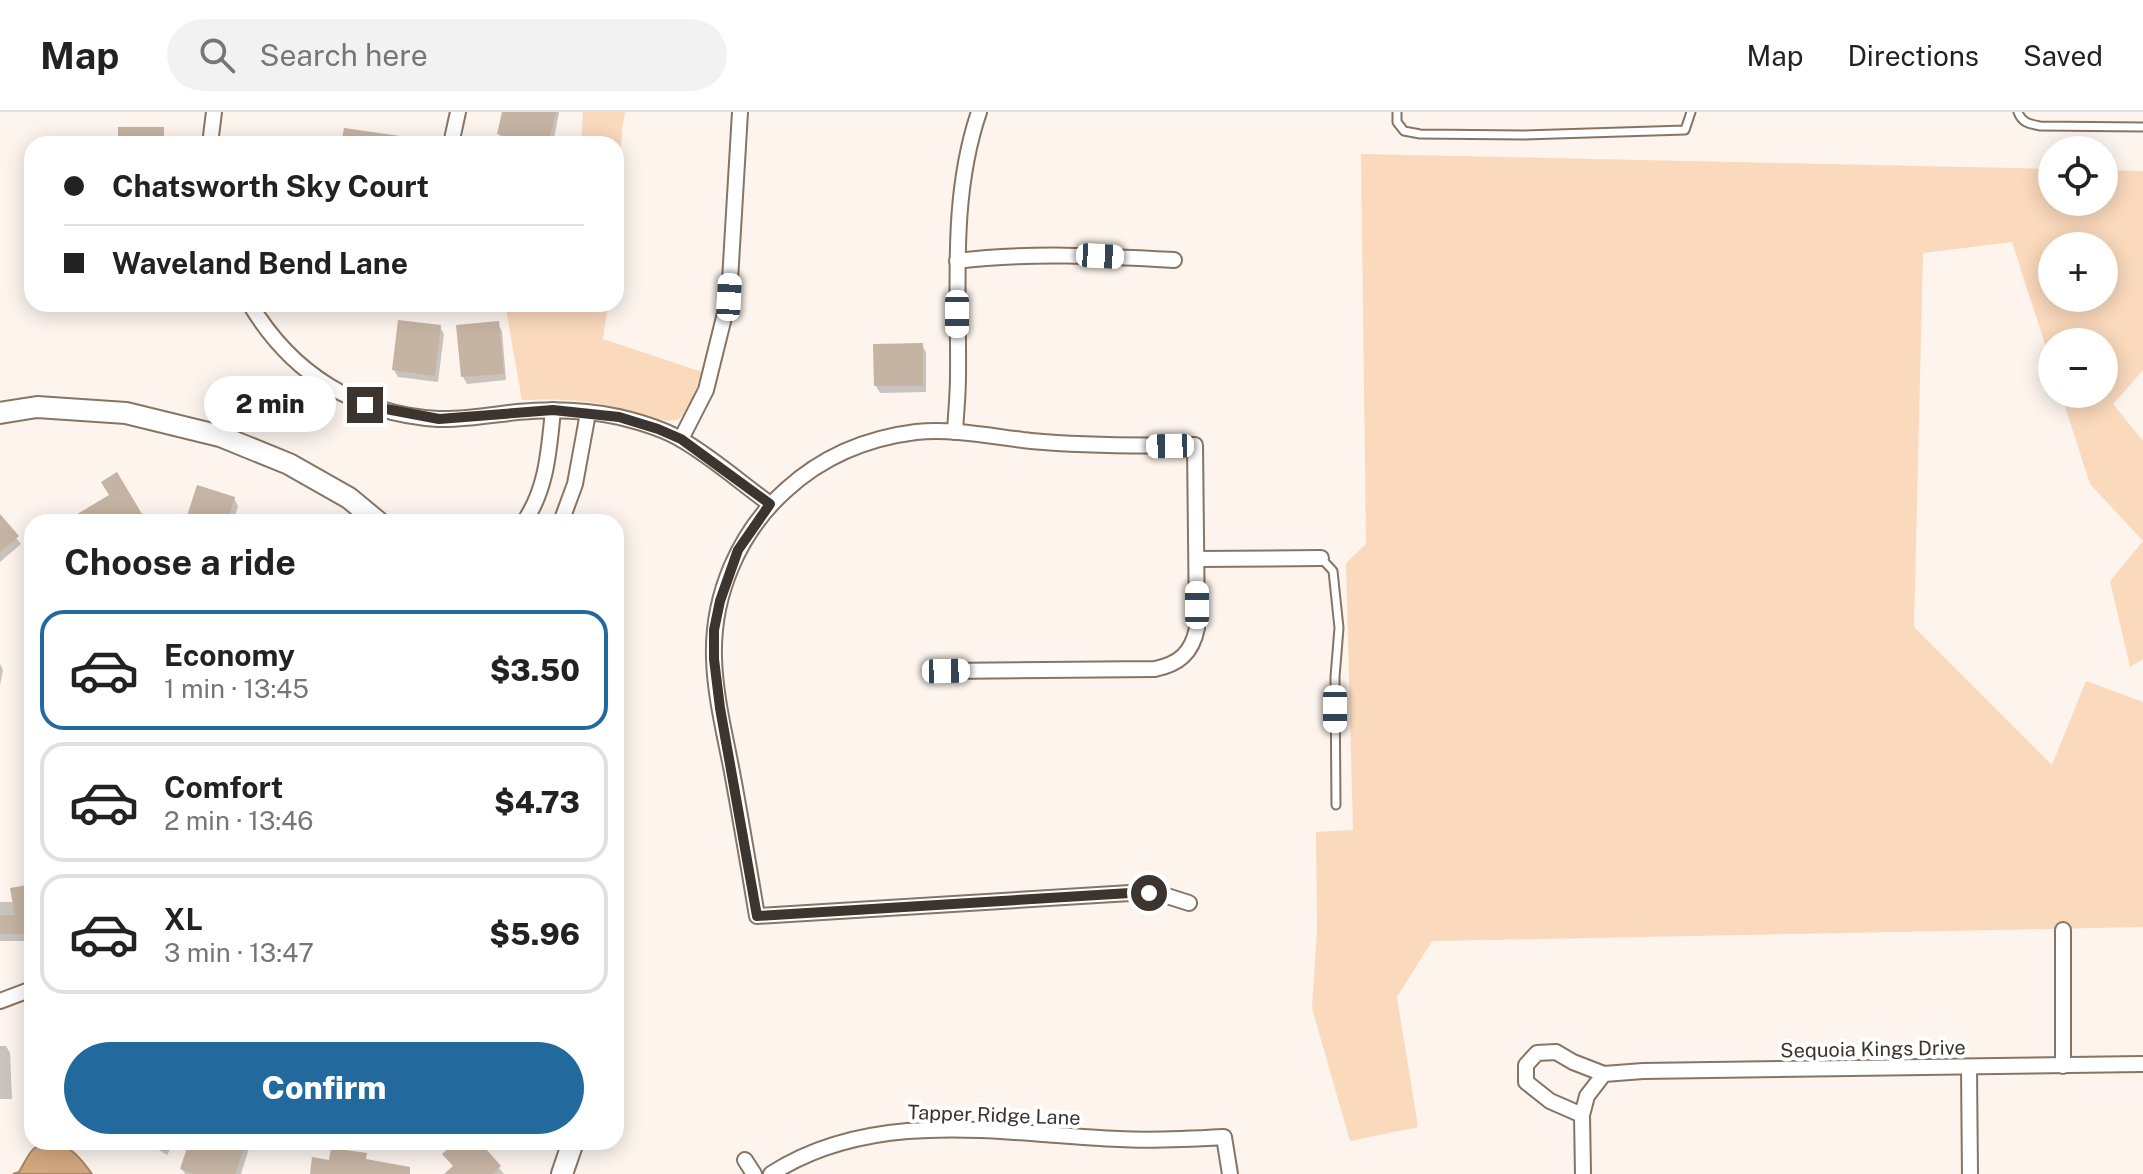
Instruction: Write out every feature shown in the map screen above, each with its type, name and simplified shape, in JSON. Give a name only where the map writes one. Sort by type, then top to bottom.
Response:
[{"type":"street","points":[[211,136],[214,112]]},
{"type":"street","points":[[453,136],[458,112]]},
{"type":"street","points":[[681,439],[706,390],[729,297],[740,112]]},
{"type":"street","points":[[955,432],[959,377],[958,221],[963,182],[979,112]]},
{"type":"street","points":[[957,261],[1022,256],[1174,260]]},
{"type":"street","points":[[255,312],[291,358],[327,386],[365,405],[439,419],[553,410],[619,417],[681,439],[770,504]]},
{"type":"street","points":[[0,413],[37,407],[126,413],[220,436],[289,464],[349,498],[368,514]]},
{"type":"street","points":[[530,514],[542,486],[553,410]]},
{"type":"street","points":[[564,514],[575,484],[588,413]]},
{"type":"street","points":[[946,671],[1155,669],[1182,659],[1191,649],[1197,628],[1195,445],[1070,444],[955,432],[918,432],[855,446],[807,471],[770,504],[738,550],[720,601],[714,630],[720,708],[757,916],[1130,893],[1167,896],[1189,903]]},
{"type":"street","points":[[1197,559],[1321,558]]},
{"type":"street","points":[[2063,930],[2063,1066]]},
{"type":"street","points":[[0,1001],[24,992]]},
{"type":"street","name":"Sequoia Kings Drive","points":[[1582,1115],[1550,1101],[1526,1082],[1526,1065],[1537,1053],[1556,1052],[1604,1074],[2143,1064]]},
{"type":"street","points":[[1969,1068],[1970,1174]]},
{"type":"street","points":[[1583,1174],[1582,1115],[1587,1096],[1604,1074]]},
{"type":"street","name":"Tapper Ridge Lane","points":[[771,1174],[791,1161],[828,1145],[861,1136],[939,1130],[1155,1140],[1224,1137],[1230,1174]]},
{"type":"street","points":[[562,1174],[570,1150]]},
{"type":"street","points":[[745,1160],[754,1174]]},
{"type":"lane","points":[[1397,112],[1397,122],[1404,131],[1412,133],[1509,135],[1685,130],[1691,112]]},
{"type":"lane","points":[[2018,112],[2028,124],[2040,126],[2143,127]]},
{"type":"lane","points":[[1321,558],[1333,571],[1339,628],[1335,677],[1336,805]]},
{"type":"shaded area","points":[[583,112],[625,112],[622,136],[582,136]]},
{"type":"shaded area","points":[[1361,154],[2038,169],[2038,216],[2118,216],[2118,170],[2143,171],[2143,370],[2118,398],[2118,328],[2040,328],[2012,242],[1923,253],[1914,627],[2052,765],[2086,681],[2143,702],[2143,927],[1432,941],[1397,997],[1418,1127],[1350,1141],[1312,1008],[1317,930],[1316,832],[1353,830],[1346,563],[1366,544]]},
{"type":"shaded area","points":[[506,312],[607,312],[603,339],[702,372],[686,412],[676,420],[649,417],[587,402],[522,400]]},
{"type":"shaded area","points":[[2066,408],[2116,408],[2143,441],[2143,541],[2090,484]]},
{"type":"shaded area","points":[[2143,541],[2143,659],[2130,667],[2110,581]]},
{"type":"shaded area","points":[[33,1150],[71,1150],[92,1174],[13,1174],[19,1172]]},
{"type":"building","points":[[502,112],[556,112],[550,136],[497,134]]},
{"type":"building","points":[[118,127],[164,127],[164,136],[118,136]]},
{"type":"building","points":[[344,128],[400,136],[342,136]]},
{"type":"building","points":[[398,320],[441,325],[435,376],[392,370]]},
{"type":"building","points":[[499,321],[504,374],[461,377],[456,325]]},
{"type":"building","points":[[923,343],[923,386],[874,386],[873,344]]},
{"type":"building","points":[[117,472],[142,514],[77,514],[109,495],[101,482]]},
{"type":"building","points":[[197,485],[235,497],[230,514],[188,514]]},
{"type":"building","points":[[0,514],[19,536],[0,552]]},
{"type":"building","points":[[24,885],[24,934],[0,934],[0,915],[15,915],[10,888]]},
{"type":"building","points":[[186,1150],[243,1150],[235,1174],[194,1174],[180,1169]]},
{"type":"building","points":[[331,1150],[367,1153],[366,1159],[410,1167],[410,1174],[310,1174],[312,1157],[329,1160]]},
{"type":"building","points":[[447,1150],[487,1150],[501,1166],[492,1174],[444,1174],[453,1166],[442,1154]]},
{"type":"route","points":[[365,405],[439,419],[553,410],[619,417],[681,439],[770,504],[738,550],[720,601],[714,630],[720,708],[757,916],[1149,893]]}]
